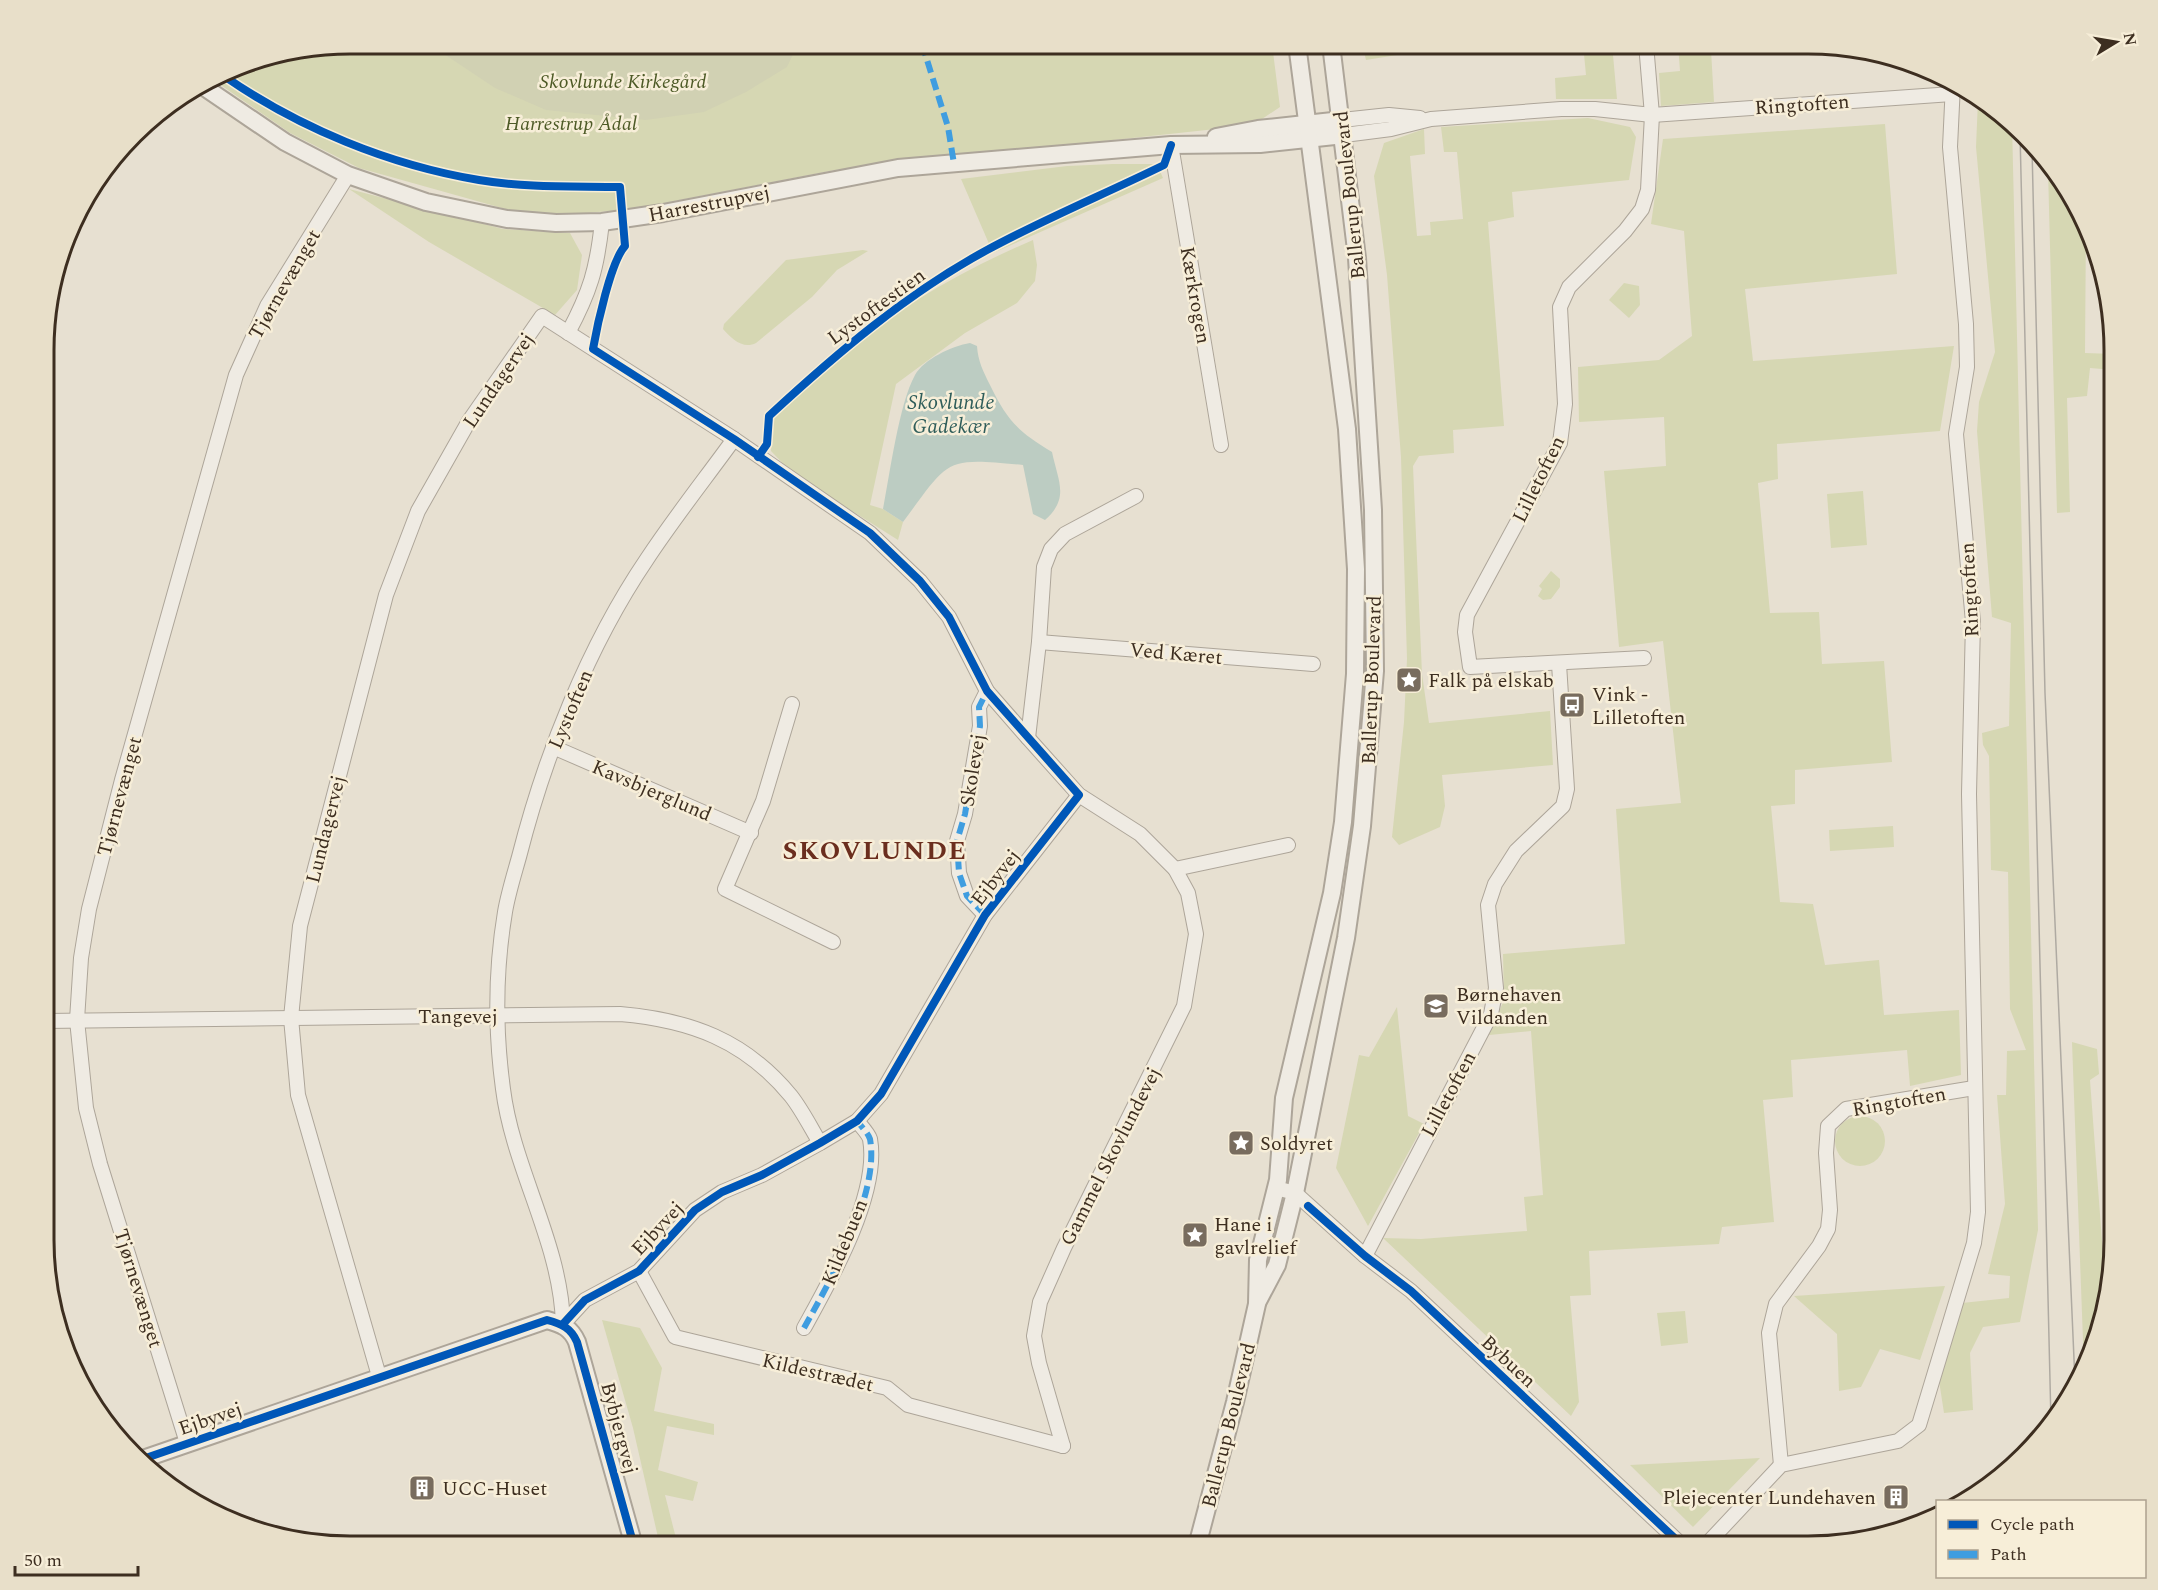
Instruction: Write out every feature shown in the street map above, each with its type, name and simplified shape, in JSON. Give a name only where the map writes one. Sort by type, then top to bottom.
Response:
[{"type":"street","name":"Ballerup Boulevard","points":[[1200,1536],[1235,1402],[1257,1304],[1258,1260],[1276,1188],[1284,1098],[1323,940],[1342,832],[1355,674],[1356,569],[1351,468],[1340,355],[1299,54]]},
{"type":"street","name":"Ballerup Boulevard","points":[[1257,1304],[1277,1265],[1295,1193],[1352,905],[1365,792],[1374,671],[1375,570],[1370,452],[1357,258],[1332,54]]},
{"type":"street","name":"Lilletoften","points":[[1644,658],[1470,667],[1465,622],[1560,443],[1565,404],[1560,307],[1569,287],[1625,231],[1642,209],[1648,190],[1652,115],[1647,54]]},
{"type":"street","name":"Ringtoften","points":[[1652,115],[1947,89]]},
{"type":"street","name":"Harrestrupvej","points":[[209,90],[285,142],[348,175],[426,202],[507,219],[556,223],[602,222],[663,213],[898,168],[1171,145],[1260,144],[1309,131],[1343,127]]},
{"type":"street","name":"Ringtoften","points":[[1952,92],[1950,147],[1966,324],[1967,367],[1956,434],[1973,622],[1969,794],[1978,1212],[1974,1243],[1919,1425],[1898,1441],[1780,1465],[1769,1332],[1776,1304],[1820,1246],[1828,1229],[1830,1210],[1826,1153],[1828,1126],[1835,1116],[1845,1109],[1974,1088]]},
{"type":"street","points":[[1343,127],[1390,129],[1431,119],[1561,109],[1595,109],[1652,115]]},
{"type":"street","name":"Kærkrogen","points":[[1171,145],[1221,445]]},
{"type":"street","name":"Tjørnevænget","points":[[187,1443],[100,1164],[86,1108],[77,1020],[81,958],[89,909],[236,375],[267,306],[348,175]]},
{"type":"street","points":[[568,333],[589,294],[597,265],[602,222]]},
{"type":"street","name":"Gammel Skovlundevej","points":[[542,316],[734,439],[870,533],[920,581],[949,617],[987,690],[1028,738],[1079,795],[1140,834],[1175,869],[1188,893],[1197,926],[1196,950],[1184,1006],[1064,1248],[1040,1302],[1034,1336],[1039,1363],[1063,1446]]},
{"type":"street","name":"Lundagervej","points":[[379,1376],[298,1095],[291,1018],[300,926],[386,595],[418,511],[469,421],[542,316]]},
{"type":"street","name":"Lystoften","points":[[496,1016],[505,911],[526,830],[553,747],[593,653],[646,560],[734,439]]},
{"type":"street","points":[[1028,738],[1040,642],[1044,567],[1052,549],[1065,534],[1136,496]]},
{"type":"street","name":"Ved Kæret","points":[[1040,642],[1313,664]]},
{"type":"street","name":"Lilletoften","points":[[1365,1256],[1491,1014],[1496,988],[1488,905],[1495,884],[1516,850],[1563,806],[1567,789],[1559,664]]},
{"type":"street","name":"Skolevej","points":[[985,915],[967,896],[960,873],[957,842],[965,814],[980,726],[979,707],[987,690]]},
{"type":"street","points":[[792,704],[751,833],[725,889],[833,942]]},
{"type":"street","name":"Kavsbjerglund","points":[[553,747],[751,833]]},
{"type":"street","name":"Ejbyvej","points":[[149,1457],[535,1323],[547,1320],[563,1324],[585,1300],[639,1271],[695,1210],[722,1191],[762,1175],[857,1121],[880,1094],[985,915],[1079,795]]},
{"type":"street","points":[[1175,869],[1288,845]]},
{"type":"street","name":"Tangevej","points":[[54,1021],[620,1014],[660,1017],[698,1028],[733,1045],[765,1068],[792,1098],[820,1143]]},
{"type":"street","points":[[496,1016],[503,1093],[518,1153],[562,1294],[563,1324]]},
{"type":"street","name":"Kildebuen","points":[[804,1328],[830,1281],[858,1216],[867,1185],[871,1160],[869,1137],[857,1121]]},
{"type":"street","name":"Bybuen","points":[[1276,1188],[1295,1193],[1365,1256],[1411,1291],[1672,1536]]},
{"type":"street","name":"Kildestrædet","points":[[639,1271],[675,1337],[887,1388],[908,1405],[1063,1446]]},
{"type":"street","name":"Bybjergvej","points":[[563,1324],[573,1333],[590,1381],[631,1536]]},
{"type":"street","points":[[1714,1536],[1780,1465]]},
{"type":"green space","name":"Harrestrup Ådal","points":[[350,54],[1273,54],[1280,107],[1253,125],[835,170],[633,209],[563,215],[509,210],[359,168],[290,133],[220,85],[274,64],[312,57]]},
{"type":"green space","name":"Skovlunde Kirkegård","points":[[444,54],[793,54],[787,67],[746,92],[704,112],[646,120],[546,110],[495,88]]},
{"type":"green space","points":[[1364,54],[1397,54],[1397,55],[1366,60]]},
{"type":"green space","points":[[1584,54],[1613,54],[1617,99],[1556,99],[1555,78],[1586,75]]},
{"type":"green space","points":[[1679,54],[1711,54],[1714,102],[1661,106],[1659,73],[1680,71]]},
{"type":"green space","points":[[1978,108],[2012,137],[2038,1230],[2020,1322],[1983,1327],[1970,1353],[1973,1410],[1944,1413],[1938,1374],[1962,1303],[2009,1298],[2010,1276],[1988,1274],[2005,1204],[1997,1095],[2006,1095],[2007,1051],[2026,1050],[2010,1009],[2008,872],[1991,870],[1989,756],[1983,745],[1982,733],[2009,726],[2011,623],[1992,617],[1977,431],[1979,402],[1995,352],[1976,147]]},
{"type":"green space","points":[[1588,118],[1630,127],[1636,137],[1629,180],[1512,192],[1514,217],[1488,222],[1504,426],[1453,430],[1454,453],[1419,456],[1413,466],[1422,674],[1429,723],[1550,711],[1553,765],[1442,775],[1445,806],[1440,827],[1399,845],[1392,837],[1404,722],[1407,659],[1401,457],[1387,275],[1374,176],[1384,143],[1424,129],[1425,154],[1410,156],[1417,236],[1431,235],[1430,222],[1463,219],[1457,152],[1444,152],[1441,127]]},
{"type":"green space","points":[[1885,124],[1897,274],[1745,289],[1753,361],[1954,346],[1940,431],[1777,444],[1778,479],[1758,483],[1770,613],[1819,612],[1822,664],[1884,661],[1892,762],[1795,770],[1795,804],[1771,806],[1780,902],[1813,904],[1825,965],[1879,960],[1884,1015],[1959,1010],[1961,1075],[1910,1086],[1907,1050],[1791,1060],[1793,1097],[1763,1100],[1774,1222],[1722,1227],[1719,1244],[1589,1251],[1591,1295],[1570,1296],[1579,1402],[1571,1416],[1383,1238],[1421,1239],[1527,1231],[1524,1197],[1543,1195],[1531,1031],[1489,1035],[1504,1000],[1503,954],[1625,944],[1616,809],[1681,803],[1663,641],[1619,647],[1604,471],[1666,466],[1664,417],[1579,422],[1578,367],[1659,360],[1692,336],[1684,231],[1651,224],[1663,139]]},
{"type":"green space","points":[[1157,164],[1163,178],[993,253],[961,179],[1067,166]]},
{"type":"green space","points":[[2048,178],[2073,219],[2086,249],[2085,353],[2104,354],[2104,369],[2090,368],[2087,396],[2067,398],[2070,512],[2057,513]]},
{"type":"green space","points":[[349,189],[503,229],[570,233],[582,255],[577,290],[555,315],[429,242]]},
{"type":"green space","points":[[1033,240],[1037,265],[1035,281],[1017,303],[965,333],[896,384],[870,505],[883,509],[903,522],[898,540],[792,473],[771,451],[772,420],[864,337],[933,290],[982,263]]},
{"type":"green space","points":[[868,251],[837,270],[812,297],[756,343],[742,344],[723,329],[724,324],[786,260]]},
{"type":"green space","points":[[1624,283],[1639,286],[1640,305],[1629,318],[1609,300]]},
{"type":"green space","points":[[1863,491],[1867,545],[1831,548],[1827,494]]},
{"type":"green space","points":[[1551,571],[1560,579],[1560,587],[1551,599],[1543,600],[1538,596],[1542,589],[1539,586]]},
{"type":"green space","points":[[1893,826],[1894,847],[1830,851],[1829,830]]},
{"type":"green space","points":[[1397,1007],[1408,1116],[1424,1124],[1368,1226],[1336,1168],[1359,1055],[1369,1057]]},
{"type":"green space","points":[[2072,1042],[2097,1049],[2099,1074],[2090,1080],[2103,1259],[2094,1316],[2083,1347]]},
{"type":"green space","points":[[1855,1116],[1865,1116],[1878,1123],[1885,1136],[1885,1146],[1878,1159],[1865,1166],[1855,1166],[1846,1162],[1839,1155],[1835,1146],[1835,1136],[1839,1127],[1846,1120]]},
{"type":"green space","points":[[1945,1286],[1920,1360],[1880,1349],[1861,1387],[1839,1391],[1837,1334],[1794,1296]]},
{"type":"green space","points":[[1685,1311],[1688,1343],[1661,1346],[1657,1313]]},
{"type":"green space","points":[[602,1320],[640,1328],[662,1368],[654,1411],[714,1424],[714,1435],[667,1426],[658,1470],[698,1482],[693,1501],[665,1495],[675,1536],[658,1536],[633,1428]]},
{"type":"green space","points":[[1760,1458],[1693,1527],[1630,1465]]},
{"type":"water","name":"Skovlunde Gadekær","points":[[970,343],[977,346],[983,370],[1008,416],[1030,438],[1052,452],[1059,480],[1060,496],[1053,512],[1045,520],[1033,514],[1023,465],[997,463],[962,463],[951,467],[930,485],[903,522],[883,509],[904,403],[915,375],[919,369],[939,354]]},
{"type":"tram line","points":[[2020,145],[2051,1409]]},
{"type":"tram line","points":[[2032,158],[2045,693],[2074,1368]]},
{"type":"marked path","points":[[925,54],[948,127],[954,164]]},
{"type":"marked path","points":[[985,915],[967,896],[959,873],[957,841],[965,814],[980,726],[979,707],[987,691]]},
{"type":"marked path","points":[[804,1328],[839,1262],[868,1185],[871,1161],[870,1139],[857,1121]]},
{"type":"cycle path","points":[[230,80],[314,128],[412,165],[497,183],[620,187],[625,246],[610,279],[593,349],[734,439],[870,533],[920,581],[949,617],[987,691],[1079,795],[985,915],[881,1094],[857,1121],[762,1175],[722,1192],[695,1210],[639,1271],[585,1300],[563,1324]]},
{"type":"cycle path","name":"Lystoftestien","points":[[758,457],[767,444],[769,416],[873,326],[928,286],[987,250],[1164,165],[1171,145]]},
{"type":"cycle path","points":[[1308,1206],[1365,1256],[1411,1291],[1672,1536]]},
{"type":"cycle path","points":[[149,1457],[547,1320],[565,1327],[577,1342],[631,1536]]},
{"type":"place","name":"Falk på elskab","points":[[1409,680]]},
{"type":"place","name":"Vink - Lilletoften","points":[[1572,705]]},
{"type":"place","name":"Børnehaven Vildanden","points":[[1436,1006]]},
{"type":"place","name":"Soldyret","points":[[1241,1143]]},
{"type":"place","name":"Hane i gavlrelief","points":[[1195,1235]]},
{"type":"place","name":"UCC-Huset","points":[[422,1488]]},
{"type":"place","name":"Plejecenter Lundehaven","points":[[1896,1497]]},
{"type":"district","name":"SKOVLUNDE","points":[[875,850]]}]
